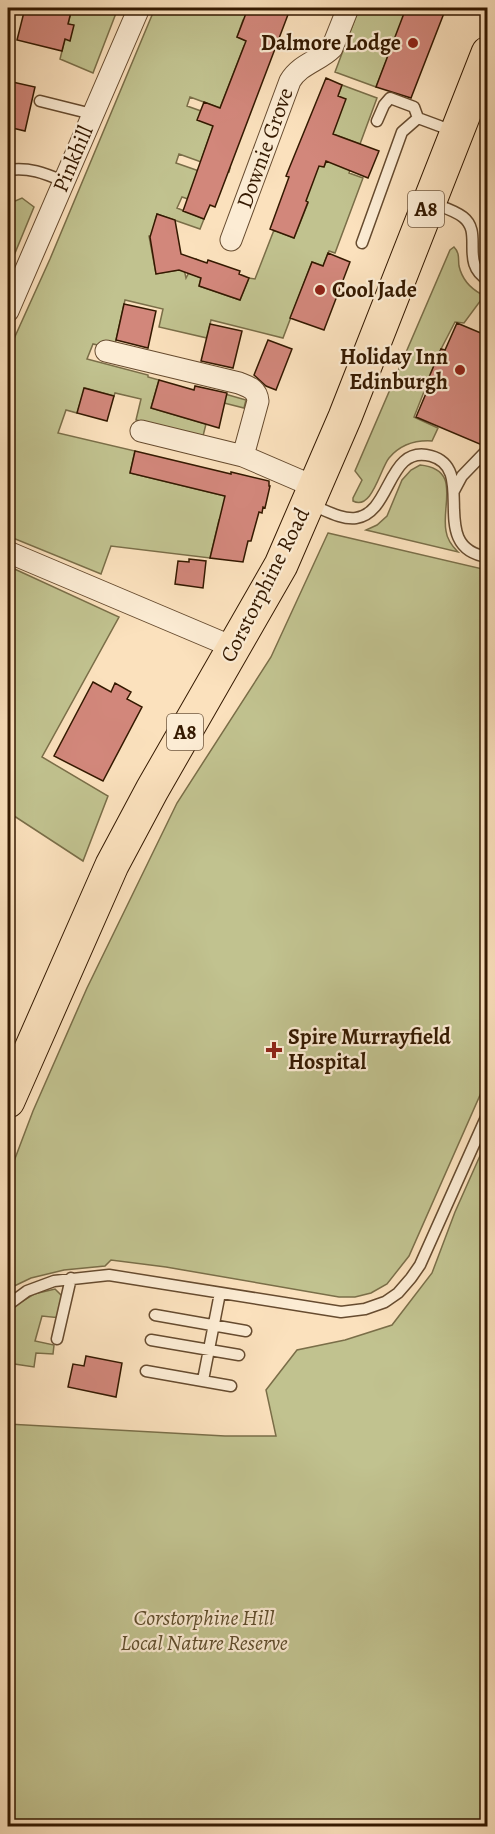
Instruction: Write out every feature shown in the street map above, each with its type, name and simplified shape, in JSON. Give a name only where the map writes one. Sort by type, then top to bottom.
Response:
[{"type":"main road","name":"Corstorphine Road","points":[[8,1101],[117,856],[152,790],[281,565],[357,386],[488,53]]},
{"type":"street","name":"Pinkhill","points":[[8,311],[139,8]]},
{"type":"street","name":"Downie Grove","points":[[231,240],[290,81],[299,69],[332,48],[348,8]]},
{"type":"street","points":[[106,351],[252,388],[258,401],[243,456]]},
{"type":"street","points":[[141,431],[243,456],[311,495]]},
{"type":"street","points":[[8,552],[235,648]]},
{"type":"lane","points":[[377,121],[390,98],[414,107],[418,118],[456,133]]},
{"type":"lane","points":[[40,101],[92,114]]},
{"type":"lane","points":[[362,243],[402,132],[418,118]]},
{"type":"lane","points":[[8,170],[21,168],[38,171],[63,181]]},
{"type":"lane","points":[[429,202],[458,213],[469,223],[472,231],[474,267],[481,276],[488,280]]},
{"type":"lane","points":[[454,492],[462,476],[488,449]]},
{"type":"lane","points":[[311,495],[342,516],[355,519],[374,509],[393,475],[413,456],[423,455],[442,461],[453,480],[454,518],[458,539],[472,552],[488,557]]},
{"type":"lane","points":[[8,1305],[27,1291],[54,1281],[109,1275],[341,1312],[365,1309],[385,1302],[398,1293],[420,1265],[488,1113]]},
{"type":"lane","points":[[57,1339],[71,1278]]},
{"type":"lane","points":[[203,1380],[220,1293]]},
{"type":"lane","points":[[155,1315],[246,1331]]},
{"type":"lane","points":[[151,1340],[239,1355]]},
{"type":"lane","points":[[146,1371],[231,1386]]},
{"type":"green space","points":[[72,8],[118,8],[93,73],[60,59],[65,39],[70,40],[73,25],[68,24]]},
{"type":"green space","points":[[155,8],[261,8],[243,20],[237,37],[272,56],[244,46],[220,108],[190,97],[187,106],[201,111],[213,126],[202,158],[230,168],[229,172],[179,154],[176,163],[199,171],[188,199],[182,197],[177,208],[204,219],[200,229],[157,214],[155,222],[168,232],[149,236],[156,274],[184,269],[186,278],[196,259],[198,260],[192,274],[201,278],[199,286],[240,300],[249,278],[255,279],[274,230],[294,238],[308,203],[301,200],[319,166],[324,167],[327,160],[356,153],[349,173],[363,178],[335,253],[329,251],[323,266],[312,262],[283,338],[211,320],[207,338],[159,327],[163,309],[125,300],[114,349],[93,344],[87,359],[159,380],[151,408],[206,424],[203,436],[136,420],[141,399],[115,393],[114,396],[85,388],[77,413],[66,410],[58,433],[135,451],[130,473],[225,496],[252,528],[219,520],[210,558],[111,546],[101,574],[8,536],[8,352],[50,259]]},
{"type":"green space","points":[[359,8],[407,8],[376,87],[335,72]]},
{"type":"green space","points":[[342,85],[377,98],[360,144],[333,134],[322,90],[323,87],[339,93]]},
{"type":"green space","points":[[22,198],[34,207],[8,270],[8,204]]},
{"type":"green space","points":[[454,247],[464,279],[481,294],[481,300],[464,323],[455,322],[440,351],[414,417],[438,428],[432,441],[408,444],[393,453],[370,495],[360,502],[353,501],[362,480],[355,471],[450,250]]},
{"type":"green space","points":[[218,392],[246,400],[244,408],[216,401]]},
{"type":"green space","points":[[420,465],[433,468],[441,473],[445,481],[447,537],[458,552],[366,530],[377,525],[387,516],[402,480],[411,470]]},
{"type":"green space","name":"Spire Murrayfield Hospital","points":[[328,533],[487,570],[488,1009],[482,1030],[484,1086],[409,1256],[387,1284],[371,1293],[355,1297],[339,1297],[166,1267],[111,1260],[105,1266],[64,1270],[31,1278],[8,1289],[8,1177],[33,1111],[87,988],[177,803],[271,657]]},
{"type":"green space","points":[[8,566],[119,617],[42,757],[108,796],[83,861],[8,812]]},
{"type":"green space","name":"Corstorphine Hill Local Nature Reserve","points":[[487,1140],[487,1826],[8,1826],[8,1424],[225,1436],[276,1436],[266,1390],[297,1350],[345,1340],[392,1325],[432,1273],[455,1212]]},
{"type":"green space","points":[[55,1289],[65,1299],[61,1318],[42,1316],[35,1341],[54,1345],[53,1354],[36,1353],[34,1367],[8,1363],[8,1310],[34,1294]]},
{"type":"building","points":[[25,8],[72,8],[68,24],[74,25],[70,41],[65,39],[62,51],[17,40]]},
{"type":"building","points":[[248,8],[277,8],[289,12],[215,207],[210,205],[204,219],[183,211],[213,126],[197,120],[204,102],[220,108],[246,41],[237,37]]},
{"type":"building","points":[[406,8],[446,8],[411,98],[376,87]]},
{"type":"building","points":[[326,78],[342,85],[338,96],[346,99],[333,134],[379,151],[368,178],[326,161],[324,167],[319,166],[294,238],[270,229],[289,177],[286,176]]},
{"type":"building","points":[[8,81],[35,87],[25,131],[8,127]]},
{"type":"building","points":[[157,214],[175,220],[181,254],[240,271],[239,274],[249,278],[240,300],[199,286],[201,278],[179,270],[156,274],[150,237]]},
{"type":"building","points":[[328,253],[350,262],[324,330],[290,318],[312,262],[323,266]]},
{"type":"building","points":[[124,304],[156,311],[148,348],[116,340]]},
{"type":"building","name":"Holiday Inn Edinburgh","points":[[457,323],[488,336],[488,442],[482,445],[416,417],[427,391],[424,389],[441,349],[445,350]]},
{"type":"building","points":[[210,324],[242,331],[233,368],[201,361]]},
{"type":"building","points":[[268,340],[292,349],[276,390],[266,386],[254,375]]},
{"type":"building","points":[[159,380],[194,390],[195,386],[227,393],[219,428],[151,408]]},
{"type":"building","points":[[84,388],[114,396],[107,421],[77,413]]},
{"type":"building","points":[[135,451],[269,481],[265,508],[263,507],[262,513],[259,512],[243,562],[210,558],[225,496],[130,473]]},
{"type":"building","points":[[189,559],[206,561],[203,588],[175,584],[178,561],[189,562]]},
{"type":"building","points":[[93,682],[111,692],[115,683],[131,692],[127,699],[142,707],[103,781],[54,756]]},
{"type":"building","points":[[86,1356],[122,1363],[116,1397],[68,1387],[73,1364],[84,1366]]},
{"type":"place","name":"Dalmore Lodge","points":[[413,43]]},
{"type":"place","name":"Cool Jade","points":[[320,290]]},
{"type":"place","name":"Holiday Inn Edinburgh","points":[[460,370]]},
{"type":"place","name":"Spire Murrayfield Hospital","points":[[274,1050]]}]
